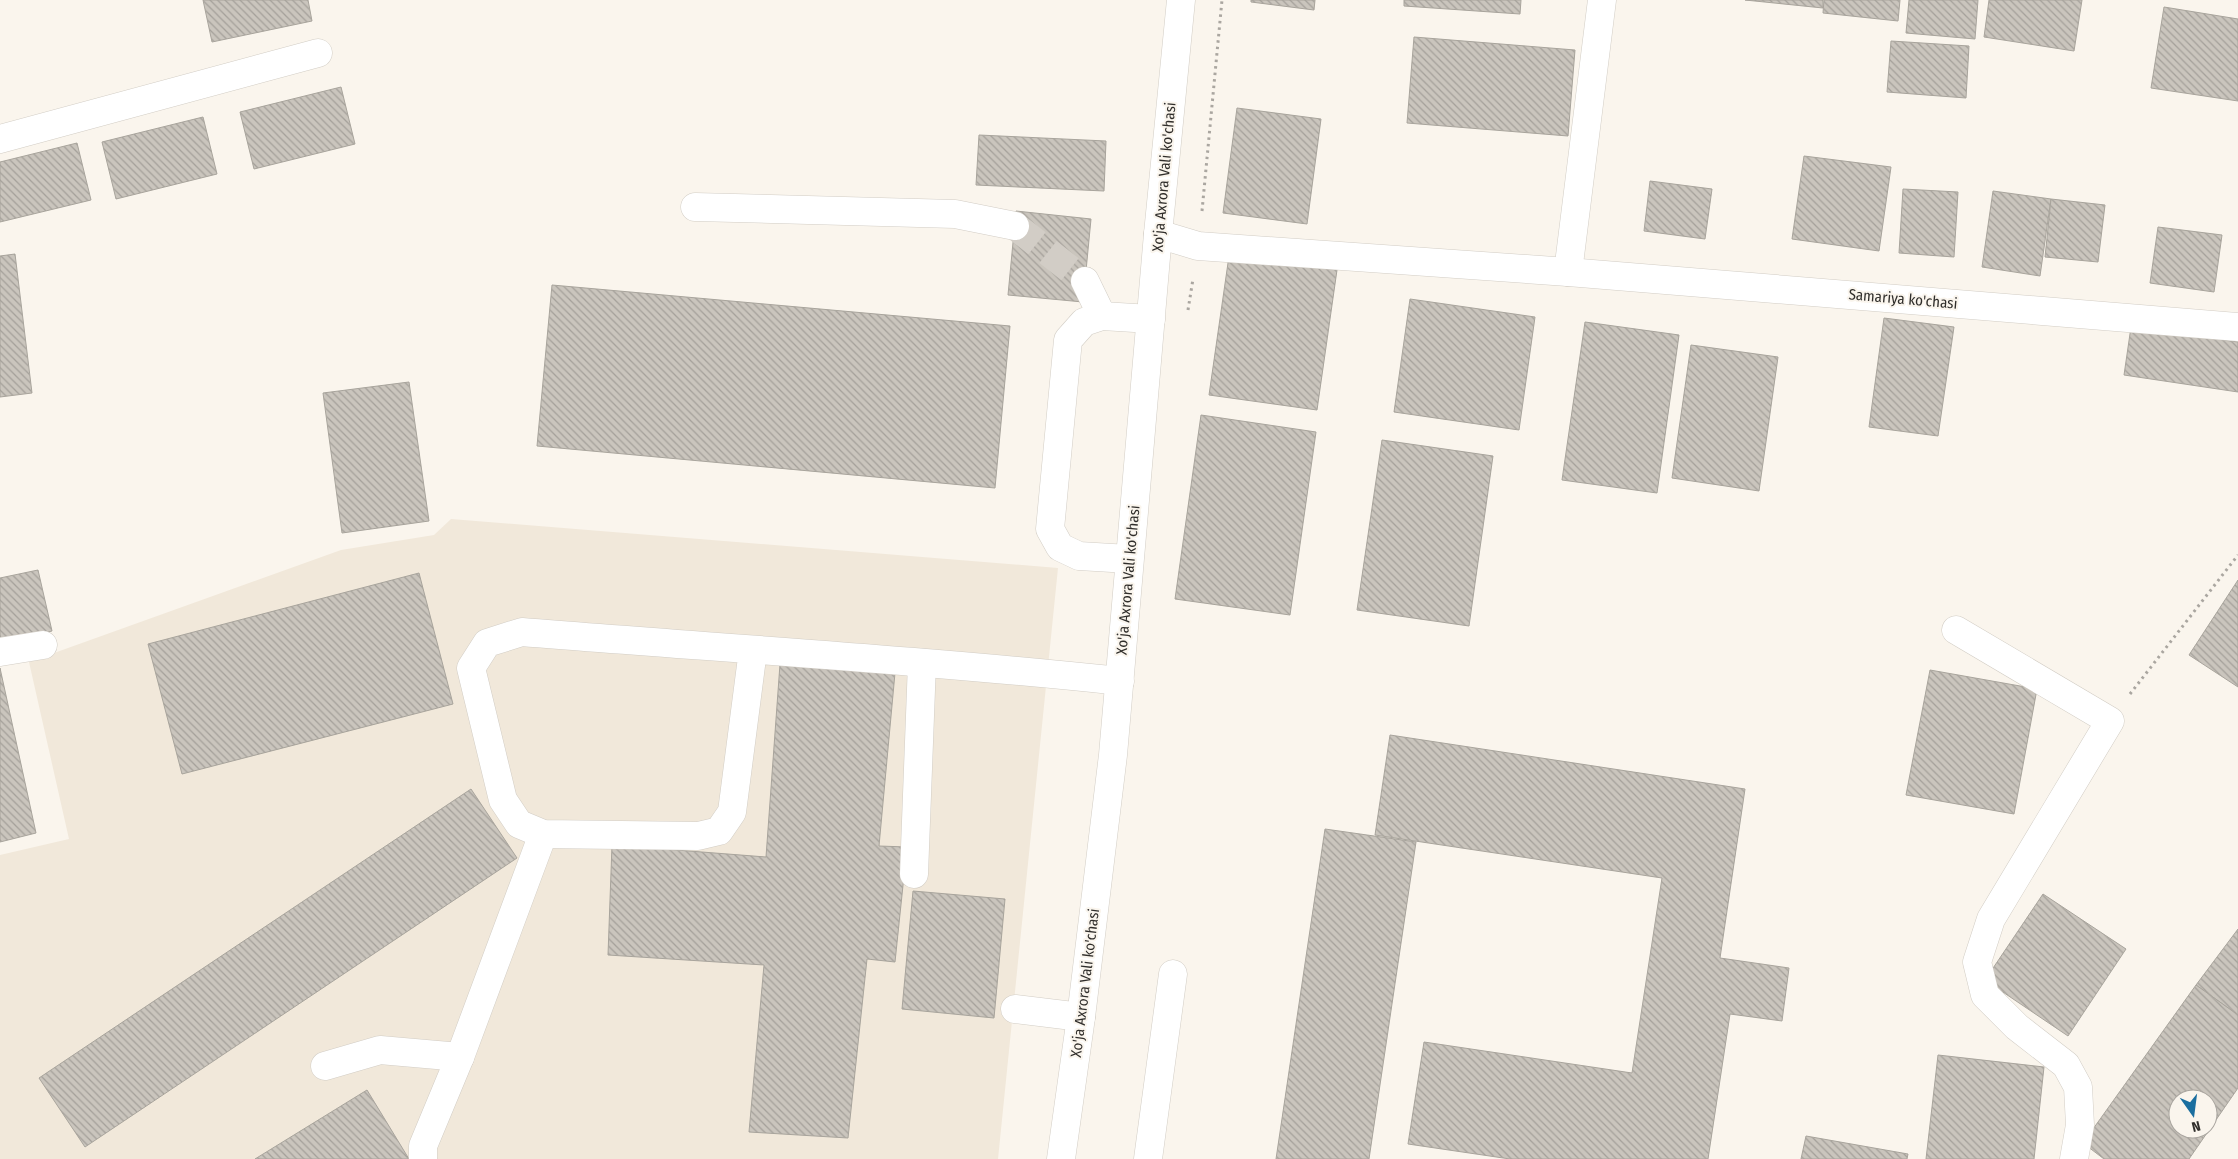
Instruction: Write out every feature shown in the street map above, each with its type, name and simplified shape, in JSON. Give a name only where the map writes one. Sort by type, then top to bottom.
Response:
[{"type":"street","name":"Xo'ja Axrora Vali ko'chasi","points":[[1061,1159],[1081,1017],[1113,755],[1158,234],[1181,0]]},
{"type":"street","points":[[1568,272],[1602,0]]},
{"type":"street","points":[[0,139],[318,53]]},
{"type":"street","points":[[695,206],[955,214],[1014,226]]},
{"type":"street","name":"Samariya ko'chasi","points":[[1158,234],[1198,246],[1568,272],[2238,327]]},
{"type":"street","points":[[1085,281],[1102,316]]},
{"type":"street","points":[[1129,559],[1079,556],[1060,547],[1050,530],[1068,340],[1084,322],[1102,316],[1151,319]]},
{"type":"street","points":[[1956,630],[2110,721],[1991,920],[1978,962],[1985,995],[2017,1027],[2066,1065],[2078,1087],[2080,1125],[2074,1159]]},
{"type":"street","points":[[753,650],[732,812],[719,831],[698,836],[543,834],[519,824],[503,800],[471,668],[487,643],[522,632],[753,650],[1120,681]]},
{"type":"street","points":[[0,652],[43,645]]},
{"type":"street","points":[[914,874],[922,664]]},
{"type":"street","points":[[423,1159],[423,1146],[460,1058],[543,834]]},
{"type":"street","points":[[1148,1159],[1173,974]]},
{"type":"street","points":[[1016,1009],[1081,1017]]},
{"type":"street","points":[[325,1066],[380,1050],[460,1058]]},
{"type":"path","points":[[1188,313],[1198,246],[1222,0]]},
{"type":"path","points":[[2110,721],[2238,555]]},
{"type":"shaded area","points":[[451,519],[1058,568],[998,1159],[0,1159],[0,855],[69,839],[29,662],[341,550],[434,535]]},
{"type":"building","points":[[203,0],[308,0],[312,21],[212,42]]},
{"type":"building","points":[[1251,0],[1315,0],[1314,10],[1251,2]]},
{"type":"building","points":[[1404,0],[1521,0],[1520,14],[1404,6]]},
{"type":"building","points":[[1745,0],[1823,0],[1823,8]]},
{"type":"building","points":[[1824,0],[1900,0],[1898,21],[1823,13]]},
{"type":"building","points":[[1909,0],[1978,0],[1975,39],[1906,33]]},
{"type":"building","points":[[1989,0],[2082,0],[2074,51],[1984,37]]},
{"type":"building","points":[[2164,7],[2238,19],[2238,101],[2151,88]]},
{"type":"building","points":[[1414,37],[1575,50],[1568,136],[1407,123]]},
{"type":"building","points":[[1891,41],[1969,46],[1966,98],[1887,92]]},
{"type":"building","points":[[341,87],[355,144],[254,169],[240,112]]},
{"type":"building","points":[[1237,108],[1321,119],[1307,224],[1223,213]]},
{"type":"building","points":[[203,117],[217,174],[116,199],[102,142]]},
{"type":"building","points":[[979,135],[1106,141],[1104,191],[976,185]]},
{"type":"building","points":[[77,143],[91,200],[0,222],[0,162]]},
{"type":"building","points":[[1804,156],[1891,167],[1879,251],[1792,239]]},
{"type":"building","points":[[1650,181],[1712,189],[1705,239],[1644,231]]},
{"type":"building","points":[[1903,189],[1958,192],[1954,257],[1899,253]]},
{"type":"building","points":[[1993,191],[2051,199],[2040,276],[1982,267]]},
{"type":"building","points":[[2051,199],[2105,205],[2098,262],[2045,257]]},
{"type":"building","points":[[1016,211],[1091,219],[1083,302],[1008,295]]},
{"type":"building","points":[[2158,227],[2222,235],[2214,292],[2150,283]]},
{"type":"building","points":[[15,254],[32,393],[0,397],[0,256]]},
{"type":"building","points":[[1229,256],[1337,270],[1317,410],[1209,395]]},
{"type":"building","points":[[552,285],[1010,326],[995,488],[537,446]]},
{"type":"building","points":[[1410,299],[1535,317],[1519,430],[1394,412]]},
{"type":"building","points":[[1884,318],[1954,327],[1938,436],[1869,427]]},
{"type":"building","points":[[1585,322],[1679,335],[1657,493],[1562,480]]},
{"type":"building","points":[[2131,327],[2238,342],[2238,392],[2124,375]]},
{"type":"building","points":[[1691,345],[1778,357],[1759,491],[1672,478]]},
{"type":"building","points":[[409,382],[429,521],[342,533],[323,393]]},
{"type":"building","points":[[1201,415],[1316,432],[1290,615],[1175,599]]},
{"type":"building","points":[[1382,440],[1493,456],[1469,626],[1357,610]]},
{"type":"building","points":[[38,570],[52,631],[2,643],[0,634],[0,578]]},
{"type":"building","points":[[419,573],[453,704],[182,774],[148,644]]},
{"type":"building","points":[[2238,580],[2238,687],[2189,655]]},
{"type":"building","points":[[780,664],[895,673],[879,846],[907,847],[895,962],[867,959],[848,1138],[749,1132],[764,965],[608,955],[612,845],[766,857]]},
{"type":"building","points":[[0,668],[36,833],[0,842]]},
{"type":"building","points":[[1930,670],[2037,689],[2014,814],[1906,795]]},
{"type":"building","points":[[1390,735],[1745,789],[1720,958],[1789,968],[1782,1021],[1730,1014],[1708,1159],[1510,1159],[1408,1144],[1424,1042],[1632,1073],[1662,878],[1375,835]]},
{"type":"building","points":[[471,789],[517,858],[85,1147],[39,1078]]},
{"type":"building","points":[[1325,829],[1416,842],[1369,1159],[1276,1159]]},
{"type":"building","points":[[913,891],[1005,899],[994,1018],[902,1009]]},
{"type":"building","points":[[2043,894],[2126,949],[2068,1036],[1985,980]]},
{"type":"building","points":[[2238,929],[2238,1015],[2196,985]]},
{"type":"building","points":[[2196,985],[2238,1015],[2238,1088],[2218,1117],[2218,1089],[2168,1089],[2168,1139],[2203,1139],[2189,1159],[2104,1159],[2083,1143]]},
{"type":"building","points":[[1938,1055],[2044,1067],[2034,1159],[1926,1159]]},
{"type":"building","points":[[367,1090],[409,1159],[255,1159]]},
{"type":"building","points":[[1806,1136],[1908,1154],[1907,1159],[1801,1159]]},
{"type":"tunnel","points":[[1015,226],[1085,281]]}]
